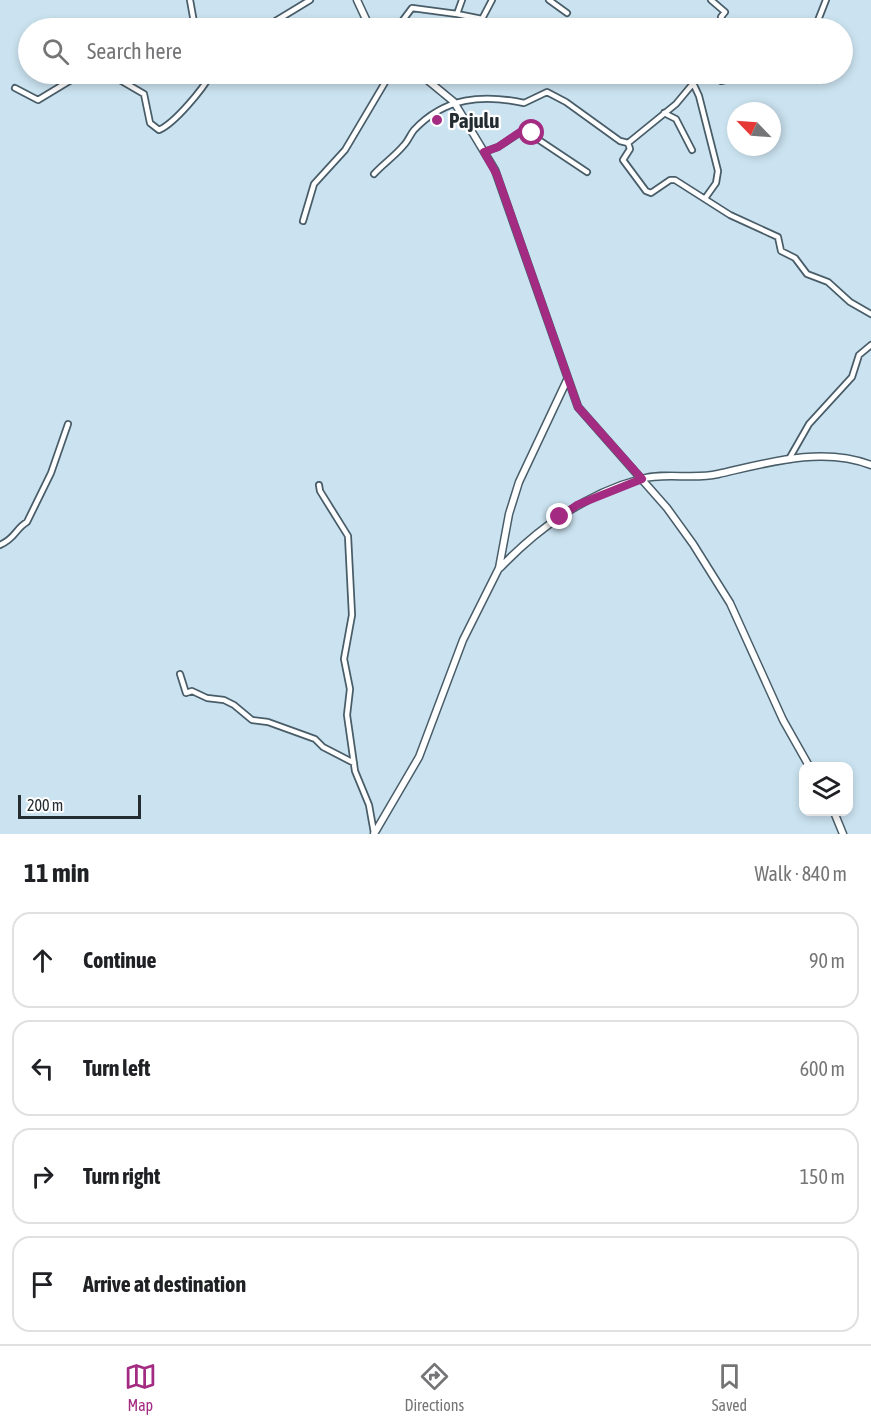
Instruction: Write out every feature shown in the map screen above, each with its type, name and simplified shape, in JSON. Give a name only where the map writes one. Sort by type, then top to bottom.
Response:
[{"type":"street","points":[[190,0],[193,18]]},
{"type":"street","points":[[280,18],[310,0]]},
{"type":"street","points":[[357,0],[365,18]]},
{"type":"street","points":[[457,14],[462,0]]},
{"type":"street","points":[[483,18],[492,0]]},
{"type":"street","points":[[549,0],[567,13]]},
{"type":"street","points":[[711,0],[725,12],[721,18]]},
{"type":"street","points":[[819,18],[826,0]]},
{"type":"street","points":[[403,18],[407,12],[414,8],[477,18]]},
{"type":"street","points":[[15,88],[38,100],[64,84]]},
{"type":"street","points":[[127,84],[144,94],[150,123],[159,130],[167,127],[203,84]]},
{"type":"street","points":[[303,221],[316,181],[345,150],[384,84]]},
{"type":"street","points":[[432,84],[454,102],[497,175],[578,407],[642,479],[686,535],[730,603],[783,720],[807,762]]},
{"type":"street","points":[[628,143],[664,113],[692,84]]},
{"type":"street","points":[[693,84],[699,96],[718,171],[716,183],[706,197]]},
{"type":"street","points":[[374,174],[435,112],[454,102],[481,97],[505,98],[524,103],[547,92],[566,102],[620,141],[628,143]]},
{"type":"street","points":[[664,113],[676,119],[692,150]]},
{"type":"street","points":[[484,152],[498,147],[524,130],[587,172]]},
{"type":"street","points":[[628,143],[630,149],[623,160],[646,191],[651,193],[673,180],[706,197],[730,215],[777,237],[781,251],[795,258],[807,274],[828,282],[850,302],[871,314]]},
{"type":"street","points":[[789,459],[809,424],[852,377],[857,358],[871,345]]},
{"type":"street","points":[[374,833],[419,756],[463,640],[499,568],[509,514],[519,482],[567,380]]},
{"type":"street","points":[[0,545],[16,536],[21,526],[27,522],[51,473],[68,424]]},
{"type":"street","points":[[499,568],[516,551],[577,505],[642,479],[698,477],[789,459],[837,457],[871,465]]},
{"type":"street","points":[[319,485],[320,491],[348,536],[352,615],[344,660],[350,689],[347,715],[354,763],[360,789],[369,805],[374,833]]},
{"type":"street","points":[[180,674],[186,693],[192,691],[207,698],[224,700],[252,720],[268,722],[315,740],[323,747],[354,763]]},
{"type":"street","points":[[836,816],[843,834]]},
{"type":"place","name":"Pajulu","points":[[437,120]]},
{"type":"route","points":[[532,133],[523,130],[498,147],[484,152],[497,175],[578,407],[596,430],[642,479],[577,505],[560,517]]}]
